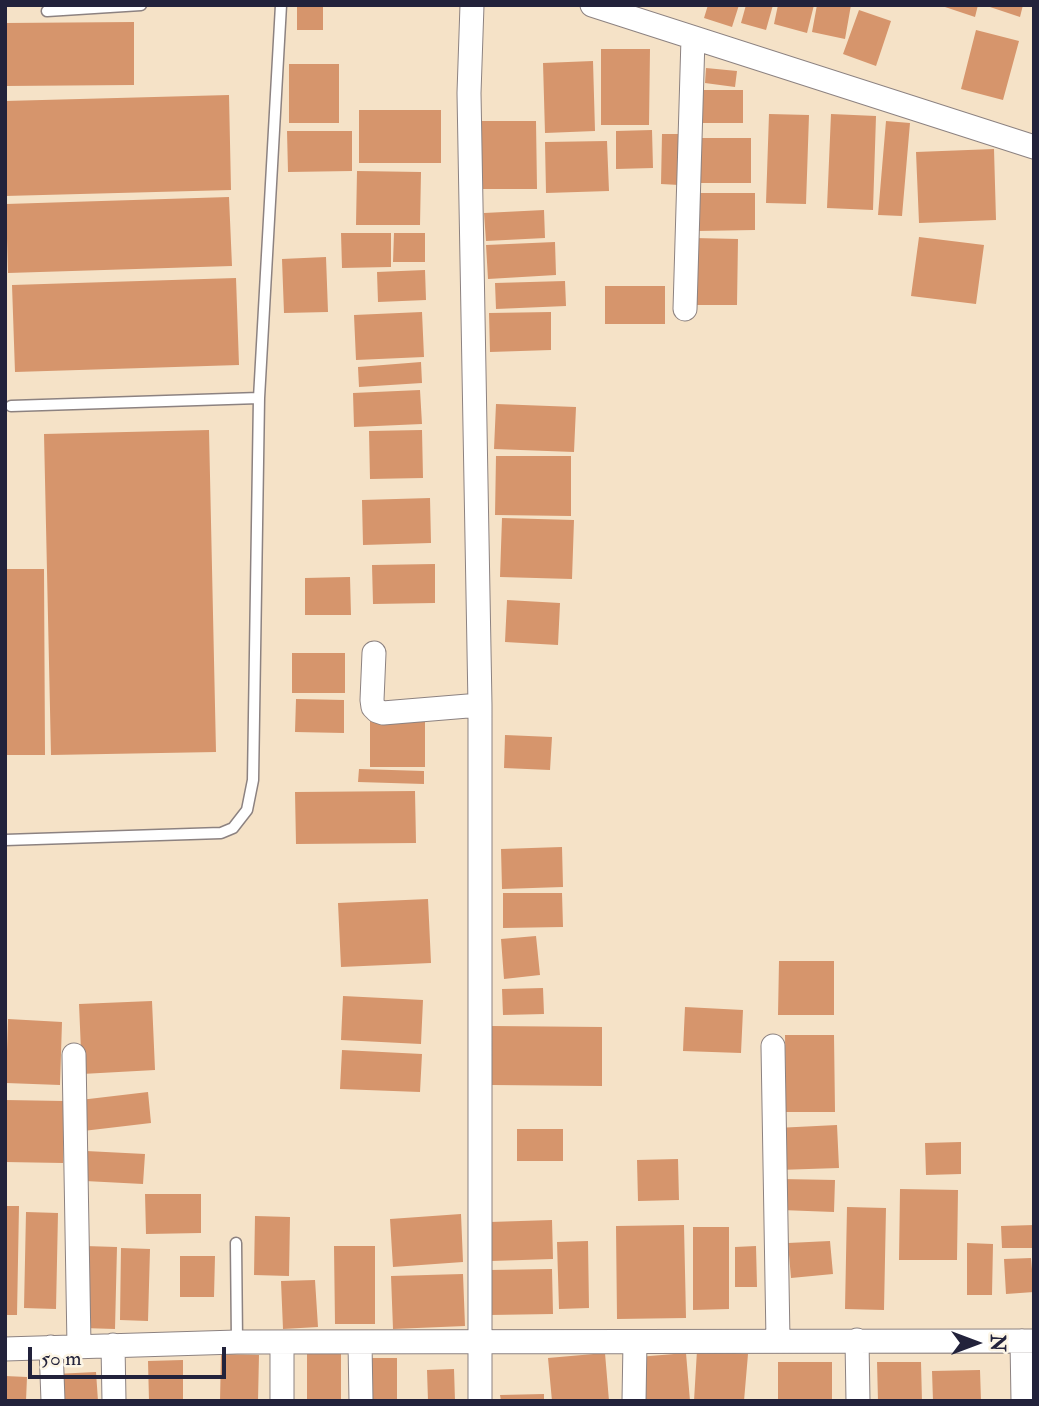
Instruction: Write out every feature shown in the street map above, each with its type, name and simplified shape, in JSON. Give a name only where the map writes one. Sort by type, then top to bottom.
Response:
[{"type":"street","points":[[472,5],[469,93],[480,705],[480,1401]]},
{"type":"street","points":[[592,5],[1034,147]]},
{"type":"street","points":[[685,309],[693,38]]},
{"type":"street","points":[[374,653],[372,700],[377,711],[383,713],[480,705]]},
{"type":"street","points":[[773,1046],[778,1339]]},
{"type":"street","points":[[74,1055],[79,1346]]},
{"type":"street","points":[[5,1349],[237,1342],[635,1342],[778,1339],[1028,1341],[1023,1401]]},
{"type":"street","points":[[857,1340],[858,1401]]},
{"type":"street","points":[[634,1401],[635,1342]]},
{"type":"street","points":[[282,1343],[282,1401]]},
{"type":"street","points":[[360,1343],[361,1401]]},
{"type":"street","points":[[113,1345],[114,1401]]},
{"type":"street","points":[[51,1347],[53,1401]]},
{"type":"lane","points":[[47,11],[141,5]]},
{"type":"lane","points":[[5,840],[221,833],[233,828],[247,810],[253,780],[259,398],[281,5]]},
{"type":"lane","points":[[11,406],[259,398]]},
{"type":"lane","points":[[236,1243],[237,1342]]},
{"type":"building","points":[[297,5],[323,5],[323,30],[297,30]]},
{"type":"building","points":[[708,5],[739,5],[732,27],[704,18]]},
{"type":"building","points":[[746,5],[773,5],[766,30],[741,23]]},
{"type":"building","points":[[778,5],[814,5],[807,33],[774,24]]},
{"type":"building","points":[[817,5],[851,5],[845,39],[812,32]]},
{"type":"building","points":[[939,5],[978,5],[975,17]]},
{"type":"building","points":[[984,5],[1023,5],[1020,17]]},
{"type":"building","points":[[859,10],[891,21],[876,66],[843,54]]},
{"type":"building","points":[[134,22],[134,85],[5,86],[5,23]]},
{"type":"building","points":[[976,30],[1019,41],[1003,100],[961,89]]},
{"type":"building","points":[[601,49],[650,49],[649,125],[601,125]]},
{"type":"building","points":[[593,61],[595,131],[545,133],[543,63]]},
{"type":"building","points":[[289,64],[339,64],[339,123],[289,123]]},
{"type":"building","points":[[706,68],[737,71],[735,87],[705,83]]},
{"type":"building","points":[[703,90],[743,90],[743,123],[703,123]]},
{"type":"building","points":[[229,95],[231,190],[5,196],[5,101]]},
{"type":"building","points":[[359,110],[441,110],[441,163],[359,163]]},
{"type":"building","points":[[769,114],[809,115],[806,204],[766,203]]},
{"type":"building","points":[[831,114],[876,116],[873,210],[827,208]]},
{"type":"building","points":[[474,121],[536,121],[537,189],[474,189]]},
{"type":"building","points":[[886,121],[910,123],[902,216],[878,215]]},
{"type":"building","points":[[652,130],[653,168],[616,169],[616,131]]},
{"type":"building","points":[[287,131],[352,131],[352,171],[288,172]]},
{"type":"building","points":[[662,134],[680,134],[679,185],[661,184]]},
{"type":"building","points":[[693,138],[751,138],[751,183],[693,183]]},
{"type":"building","points":[[607,141],[609,191],[546,193],[545,142]]},
{"type":"building","points":[[994,149],[996,220],[919,223],[916,152]]},
{"type":"building","points":[[357,171],[421,172],[420,225],[356,225]]},
{"type":"building","points":[[697,193],[755,193],[755,230],[697,231]]},
{"type":"building","points":[[229,197],[232,266],[8,273],[6,204]]},
{"type":"building","points":[[544,210],[545,238],[486,241],[484,213]]},
{"type":"building","points":[[341,233],[391,233],[391,267],[342,268]]},
{"type":"building","points":[[394,233],[425,233],[425,262],[393,262]]},
{"type":"building","points":[[919,237],[984,245],[976,304],[911,296]]},
{"type":"building","points":[[694,238],[738,239],[737,305],[694,305]]},
{"type":"building","points":[[555,242],[556,275],[488,279],[486,245]]},
{"type":"building","points":[[326,257],[328,312],[284,313],[282,259]]},
{"type":"building","points":[[425,270],[426,300],[378,302],[377,272]]},
{"type":"building","points":[[236,278],[239,365],[15,372],[12,285]]},
{"type":"building","points":[[565,281],[566,306],[496,309],[495,283]]},
{"type":"building","points":[[605,286],[665,286],[665,324],[605,324]]},
{"type":"building","points":[[422,312],[424,357],[356,360],[354,315]]},
{"type":"building","points":[[551,312],[551,350],[490,352],[489,313]]},
{"type":"building","points":[[421,362],[422,383],[359,387],[358,367]]},
{"type":"building","points":[[420,390],[422,424],[354,427],[353,393]]},
{"type":"building","points":[[496,404],[576,407],[574,452],[494,449]]},
{"type":"building","points":[[209,430],[216,752],[51,755],[44,434]]},
{"type":"building","points":[[422,430],[423,478],[370,479],[369,431]]},
{"type":"building","points":[[496,456],[571,456],[571,516],[495,515]]},
{"type":"building","points":[[430,498],[431,543],[363,545],[362,500]]},
{"type":"building","points":[[502,518],[574,520],[572,579],[500,577]]},
{"type":"building","points":[[435,564],[435,603],[373,604],[372,565]]},
{"type":"building","points":[[5,569],[44,569],[45,755],[5,755]]},
{"type":"building","points":[[350,577],[351,615],[305,615],[305,578]]},
{"type":"building","points":[[507,600],[560,603],[558,645],[505,642]]},
{"type":"building","points":[[292,653],[345,653],[345,693],[292,693]]},
{"type":"building","points":[[296,699],[344,700],[344,733],[295,732]]},
{"type":"building","points":[[370,719],[425,719],[425,767],[370,767]]},
{"type":"building","points":[[505,735],[552,737],[550,770],[504,768]]},
{"type":"building","points":[[359,769],[424,771],[424,784],[358,782]]},
{"type":"building","points":[[415,791],[416,843],[296,844],[295,792]]},
{"type":"building","points":[[562,847],[563,887],[502,889],[501,849]]},
{"type":"building","points":[[503,893],[562,893],[563,927],[503,928]]},
{"type":"building","points":[[428,899],[431,963],[341,967],[338,903]]},
{"type":"building","points":[[536,936],[540,975],[504,979],[501,939]]},
{"type":"building","points":[[779,961],[834,961],[834,1015],[778,1015]]},
{"type":"building","points":[[543,988],[544,1014],[503,1015],[502,989]]},
{"type":"building","points":[[343,996],[423,1000],[421,1044],[341,1040]]},
{"type":"building","points":[[152,1001],[155,1070],[82,1074],[79,1004]]},
{"type":"building","points":[[685,1007],[743,1010],[741,1053],[683,1051]]},
{"type":"building","points":[[8,1019],[62,1022],[60,1085],[6,1083]]},
{"type":"building","points":[[492,1026],[602,1027],[602,1086],[492,1085]]},
{"type":"building","points":[[785,1035],[834,1035],[835,1112],[786,1112]]},
{"type":"building","points":[[342,1050],[422,1054],[420,1092],[340,1089]]},
{"type":"building","points":[[148,1092],[151,1123],[83,1131],[80,1100]]},
{"type":"building","points":[[5,1100],[64,1101],[63,1163],[5,1162]]},
{"type":"building","points":[[837,1125],[839,1168],[778,1170],[776,1128]]},
{"type":"building","points":[[517,1129],[563,1129],[563,1161],[517,1161]]},
{"type":"building","points":[[961,1142],[961,1174],[926,1175],[925,1143]]},
{"type":"building","points":[[86,1151],[145,1154],[143,1184],[85,1181]]},
{"type":"building","points":[[678,1159],[679,1200],[638,1201],[637,1160]]},
{"type":"building","points":[[781,1179],[835,1180],[834,1212],[781,1210]]},
{"type":"building","points":[[900,1189],[958,1190],[957,1260],[899,1260]]},
{"type":"building","points":[[145,1194],[201,1194],[201,1233],[146,1234]]},
{"type":"building","points":[[5,1206],[19,1206],[17,1315],[5,1315]]},
{"type":"building","points":[[847,1207],[886,1208],[884,1310],[845,1309]]},
{"type":"building","points":[[26,1212],[58,1213],[56,1309],[24,1308]]},
{"type":"building","points":[[461,1214],[463,1262],[393,1267],[390,1219]]},
{"type":"building","points":[[255,1216],[290,1217],[289,1276],[254,1275]]},
{"type":"building","points":[[552,1220],[553,1259],[491,1261],[490,1222]]},
{"type":"building","points":[[684,1225],[686,1318],[617,1319],[616,1226]]},
{"type":"building","points":[[1034,1225],[1034,1248],[1002,1248],[1001,1226]]},
{"type":"building","points":[[693,1227],[729,1227],[729,1309],[693,1310]]},
{"type":"building","points":[[588,1241],[589,1308],[559,1309],[557,1242]]},
{"type":"building","points":[[830,1241],[833,1274],[791,1278],[788,1243]]},
{"type":"building","points":[[967,1243],[993,1244],[992,1295],[967,1295]]},
{"type":"building","points":[[85,1246],[117,1247],[115,1329],[83,1328]]},
{"type":"building","points":[[334,1246],[375,1246],[375,1324],[335,1324]]},
{"type":"building","points":[[756,1246],[757,1287],[735,1287],[735,1247]]},
{"type":"building","points":[[121,1248],[150,1249],[148,1321],[120,1320]]},
{"type":"building","points":[[180,1256],[215,1256],[214,1297],[180,1297]]},
{"type":"building","points":[[1031,1258],[1034,1292],[1006,1294],[1004,1259]]},
{"type":"building","points":[[552,1269],[553,1314],[490,1315],[489,1270]]},
{"type":"building","points":[[463,1274],[465,1326],[393,1329],[391,1276]]},
{"type":"building","points":[[315,1280],[318,1327],[283,1329],[281,1281]]},
{"type":"building","points":[[697,1350],[748,1354],[744,1401],[694,1401]]},
{"type":"building","points":[[307,1351],[341,1351],[341,1401],[307,1401]]},
{"type":"building","points":[[605,1353],[609,1401],[552,1401],[548,1358]]},
{"type":"building","points":[[686,1353],[690,1401],[642,1401],[638,1357]]},
{"type":"building","points":[[221,1354],[259,1355],[258,1401],[220,1401]]},
{"type":"building","points":[[367,1358],[397,1358],[397,1401],[367,1401]]},
{"type":"building","points":[[183,1360],[183,1401],[149,1401],[148,1361]]},
{"type":"building","points":[[778,1362],[832,1362],[832,1401],[778,1401]]},
{"type":"building","points":[[877,1362],[921,1362],[922,1401],[878,1401]]},
{"type":"building","points":[[454,1369],[455,1401],[428,1401],[427,1370]]},
{"type":"building","points":[[980,1370],[981,1401],[933,1401],[932,1371]]},
{"type":"building","points":[[96,1372],[98,1401],[56,1401],[55,1374]]},
{"type":"building","points":[[5,1376],[27,1377],[26,1401],[5,1401]]},
{"type":"building","points":[[544,1394],[544,1401],[501,1401],[500,1395]]}]
